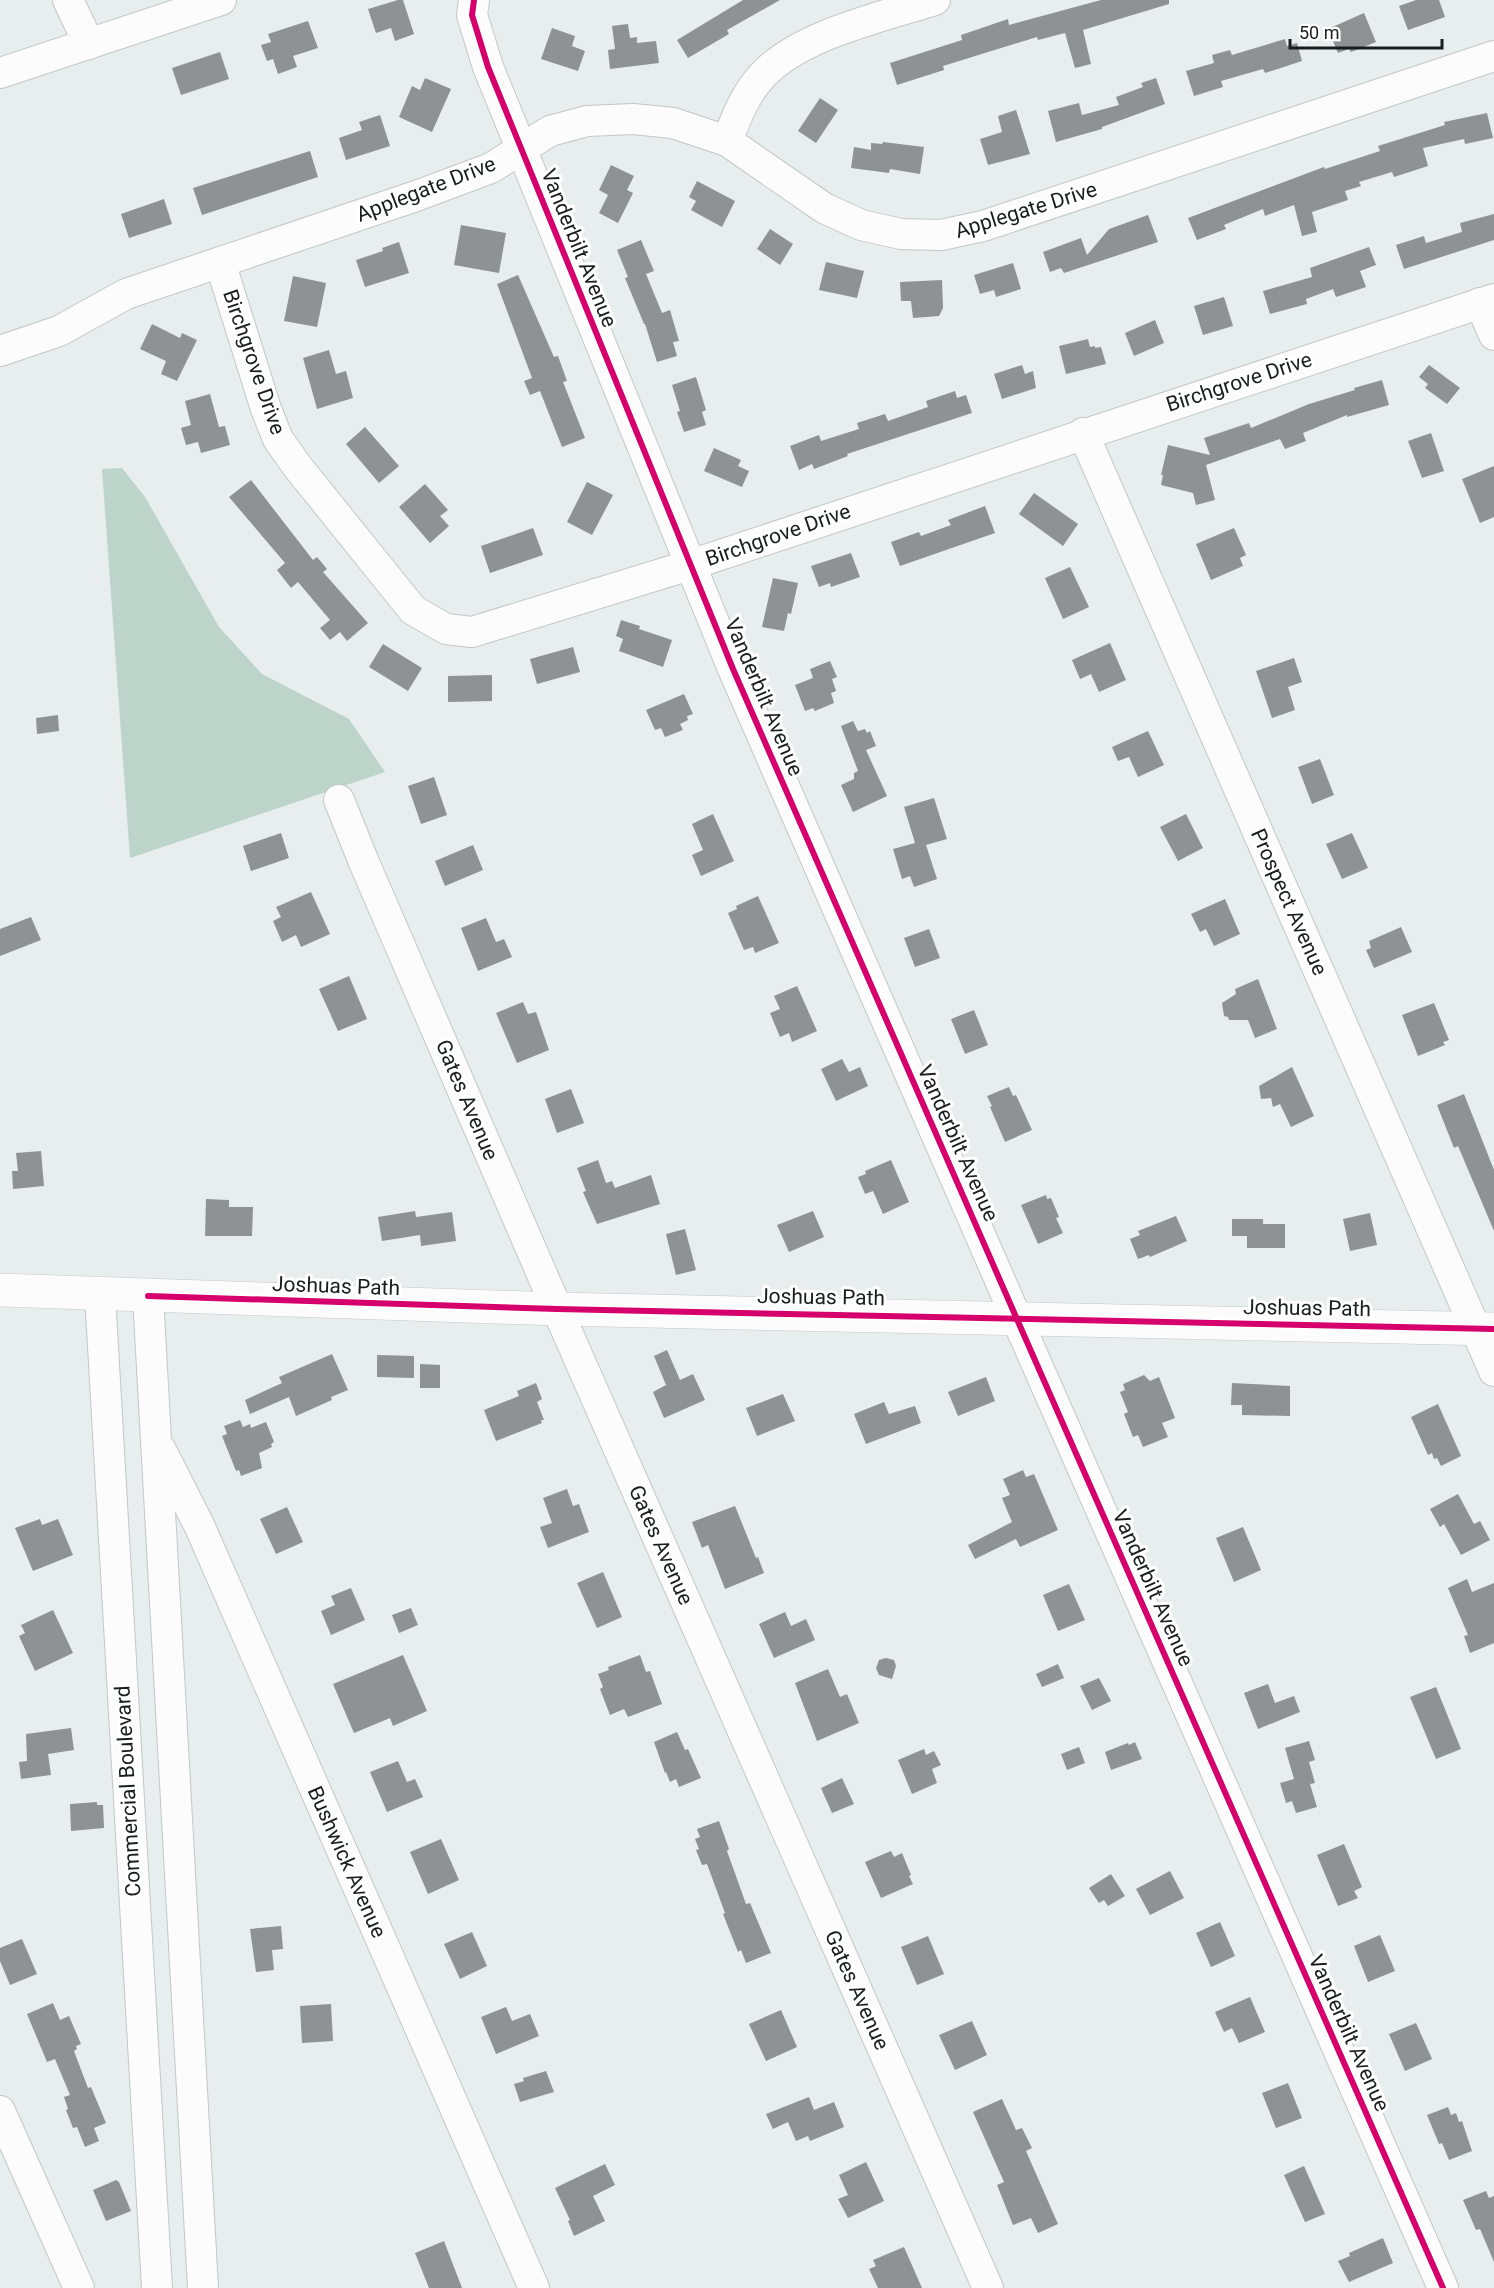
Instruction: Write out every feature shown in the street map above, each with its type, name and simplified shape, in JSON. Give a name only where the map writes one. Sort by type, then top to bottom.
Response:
[{"type":"main road","name":"Joshuas Path","points":[[0,1290],[557,1309],[1016,1317],[1485,1329]]},
{"type":"street","points":[[68,0],[89,44]]},
{"type":"street","points":[[0,74],[221,0]]},
{"type":"street","name":"Vanderbilt Avenue","points":[[474,0],[472,15],[488,67],[690,565],[1016,1317],[1443,2288]]},
{"type":"street","points":[[727,141],[739,109],[762,76],[791,51],[832,34],[934,0]]},
{"type":"street","name":"Applegate Drive","points":[[0,351],[59,331],[126,294],[405,200],[491,168],[550,131],[587,121],[633,119],[673,123],[727,141],[824,208],[861,225],[901,234],[941,235],[983,226],[1494,56]]},
{"type":"street","name":"Birchgrove Drive","points":[[220,262],[266,409],[278,439],[413,610],[446,629],[472,632],[690,565],[1487,301]]},
{"type":"street","points":[[1487,301],[1494,335]]},
{"type":"street","name":"Prospect Avenue","points":[[1083,433],[1485,1329],[1494,1371]]},
{"type":"street","name":"Gates Avenue","points":[[339,800],[557,1309],[988,2288]]},
{"type":"street","name":"Commercial Boulevard","points":[[100,1294],[157,2288]]},
{"type":"street","points":[[148,1296],[203,2288]]},
{"type":"street","name":"Bushwick Avenue","points":[[155,1439],[199,1525],[534,2288]]},
{"type":"street","points":[[111,1494],[158,1492]]},
{"type":"street","points":[[0,2111],[79,2288]]},
{"type":"green space","points":[[122,468],[145,497],[219,627],[262,674],[349,719],[385,772],[130,858],[102,469]]},
{"type":"building","points":[[403,0],[414,34],[395,41],[391,28],[376,33],[368,9]]},
{"type":"building","points":[[743,0],[780,0],[727,30],[729,34],[688,58],[677,40]]},
{"type":"building","points":[[1101,0],[1169,0],[1169,4],[1083,30],[1091,64],[1075,68],[1065,33],[1038,40],[1037,37],[943,66],[944,70],[897,85],[890,63],[962,40],[961,35],[1008,19],[1009,25]]},
{"type":"building","points":[[1416,0],[1439,0],[1445,17],[1408,30],[1399,6]]},
{"type":"building","points":[[1364,13],[1376,42],[1351,52],[1349,49],[1338,53],[1328,29]]},
{"type":"building","points":[[308,21],[318,48],[293,56],[297,67],[278,74],[273,59],[267,61],[261,45],[271,42],[268,34]]},
{"type":"building","points":[[628,24],[630,38],[637,37],[637,43],[656,41],[659,63],[610,69],[608,50],[615,49],[612,26]]},
{"type":"building","points":[[552,28],[575,36],[572,46],[585,51],[578,71],[541,59]]},
{"type":"building","points":[[1285,39],[1287,46],[1297,43],[1302,61],[1265,73],[1263,69],[1221,81],[1223,87],[1194,96],[1186,71],[1214,63],[1212,55],[1230,50],[1232,55]]},
{"type":"building","points":[[220,52],[229,79],[181,95],[172,68]]},
{"type":"building","points":[[425,78],[451,89],[432,132],[399,117],[412,86],[420,90]]},
{"type":"building","points":[[1156,78],[1165,104],[1102,127],[1102,129],[1056,142],[1048,111],[1079,103],[1082,115],[1119,105],[1116,97],[1143,87],[1141,83]]},
{"type":"building","points":[[820,98],[838,110],[816,143],[798,131]]},
{"type":"building","points":[[1016,110],[1030,154],[988,165],[980,139],[1002,132],[998,116]]},
{"type":"building","points":[[1487,113],[1493,138],[1465,144],[1464,139],[1423,148],[1428,166],[1394,177],[1392,172],[1359,182],[1361,186],[1345,191],[1348,200],[1312,212],[1317,232],[1302,236],[1294,205],[1265,216],[1263,209],[1224,225],[1226,229],[1197,240],[1188,218],[1324,167],[1325,169],[1380,151],[1378,146],[1445,125],[1444,122]]},
{"type":"building","points":[[380,115],[390,146],[346,160],[339,138],[362,130],[359,122]]},
{"type":"building","points":[[883,142],[924,147],[920,174],[890,169],[889,173],[851,168],[854,147],[871,150],[871,143],[882,144]]},
{"type":"building","points":[[310,151],[318,177],[202,215],[193,188]]},
{"type":"building","points":[[611,165],[634,176],[627,190],[633,193],[618,223],[599,213],[608,195],[599,190]]},
{"type":"building","points":[[697,181],[735,201],[722,227],[691,210],[696,201],[689,197]]},
{"type":"building","points":[[164,199],[172,224],[129,238],[121,214]]},
{"type":"building","points":[[1494,214],[1494,240],[1404,269],[1396,245],[1424,236],[1426,243],[1462,232],[1460,223]]},
{"type":"building","points":[[1148,215],[1158,242],[1064,273],[1061,268],[1050,272],[1043,252],[1081,238],[1087,255],[1109,229]]},
{"type":"building","points":[[461,225],[506,233],[499,273],[454,265]]},
{"type":"building","points":[[770,229],[793,244],[780,265],[757,249]]},
{"type":"building","points":[[641,240],[654,271],[646,274],[662,313],[670,310],[679,341],[673,342],[677,356],[657,362],[645,324],[625,278],[628,277],[617,250]]},
{"type":"building","points":[[399,242],[409,273],[365,287],[356,260],[383,251],[382,248]]},
{"type":"building","points":[[1369,247],[1376,265],[1360,271],[1366,287],[1336,297],[1333,289],[1306,299],[1307,304],[1270,314],[1263,291],[1312,277],[1310,268]]},
{"type":"building","points":[[826,262],[864,271],[857,298],[819,290]]},
{"type":"building","points":[[1013,263],[1021,289],[996,297],[994,290],[980,294],[974,275]]},
{"type":"building","points":[[518,275],[554,357],[558,356],[567,381],[563,382],[585,438],[562,447],[540,391],[530,395],[524,381],[532,378],[497,284]]},
{"type":"building","points":[[293,276],[326,283],[317,327],[284,321]]},
{"type":"building","points":[[942,280],[943,308],[939,316],[913,318],[911,301],[901,301],[900,282]]},
{"type":"building","points":[[1224,297],[1233,326],[1203,335],[1194,306]]},
{"type":"building","points":[[1155,320],[1164,343],[1134,356],[1125,333]]},
{"type":"building","points":[[152,324],[180,338],[182,333],[197,340],[177,381],[161,374],[166,361],[140,349]]},
{"type":"building","points":[[1088,339],[1090,347],[1101,347],[1106,364],[1066,374],[1059,346]]},
{"type":"building","points":[[329,350],[336,374],[346,371],[353,398],[317,409],[303,358]]},
{"type":"building","points":[[1022,365],[1025,374],[1033,371],[1036,388],[1002,399],[994,374]]},
{"type":"building","points":[[1429,365],[1460,388],[1447,404],[1425,388],[1428,384],[1419,377]]},
{"type":"building","points":[[696,377],[706,410],[702,412],[706,425],[684,432],[677,412],[680,411],[672,385]]},
{"type":"building","points":[[1382,380],[1389,405],[1347,417],[1347,415],[1303,433],[1306,441],[1285,449],[1280,439],[1206,465],[1215,500],[1196,505],[1193,493],[1161,485],[1168,445],[1210,455],[1204,438],[1249,423],[1251,428],[1309,404]]},
{"type":"building","points":[[955,391],[957,398],[966,395],[972,413],[847,454],[848,456],[814,469],[812,464],[799,470],[790,446],[819,435],[821,441],[859,429],[857,423],[885,414],[888,421],[928,407],[926,401]]},
{"type":"building","points":[[210,394],[219,427],[225,426],[230,445],[201,453],[198,442],[186,445],[181,428],[191,425],[185,401]]},
{"type":"building","points":[[365,427],[399,466],[379,483],[346,444]]},
{"type":"building","points":[[1431,433],[1444,471],[1422,478],[1408,441]]},
{"type":"building","points":[[714,448],[741,460],[738,466],[749,471],[742,487],[704,471]]},
{"type":"building","points":[[1494,466],[1494,517],[1480,523],[1462,479]]},
{"type":"building","points":[[251,480],[313,560],[317,557],[327,569],[323,572],[368,623],[347,641],[340,632],[330,640],[320,628],[330,620],[298,582],[291,588],[277,570],[285,563],[229,497]]},
{"type":"building","points":[[587,482],[613,495],[592,535],[567,522]]},
{"type":"building","points":[[425,484],[448,510],[440,516],[449,526],[430,543],[399,507]]},
{"type":"building","points":[[1034,493],[1078,524],[1063,546],[1019,514]]},
{"type":"building","points":[[985,506],[995,533],[900,566],[891,542],[919,532],[921,536],[951,525],[948,520]]},
{"type":"building","points":[[533,528],[543,555],[490,573],[481,546]]},
{"type":"building","points":[[1234,528],[1246,555],[1240,558],[1243,566],[1211,580],[1196,544]]},
{"type":"building","points":[[851,553],[860,577],[831,587],[830,583],[819,587],[811,566]]},
{"type":"building","points":[[1070,567],[1089,607],[1063,619],[1045,578]]},
{"type":"building","points":[[773,578],[798,583],[791,614],[788,613],[784,631],[762,627]]},
{"type":"building","points":[[621,620],[640,626],[639,629],[672,640],[663,667],[619,651],[623,639],[616,636]]},
{"type":"building","points":[[1110,643],[1126,680],[1099,692],[1091,674],[1080,679],[1072,660]]},
{"type":"building","points":[[383,644],[422,668],[408,691],[369,667]]},
{"type":"building","points":[[573,647],[580,672],[537,684],[530,659]]},
{"type":"building","points":[[1294,658],[1302,682],[1288,687],[1295,710],[1272,718],[1256,671]]},
{"type":"building","points":[[830,661],[837,677],[832,679],[836,691],[831,693],[834,703],[815,711],[813,708],[805,711],[795,685],[813,678],[810,669]]},
{"type":"building","points":[[492,675],[492,701],[448,702],[448,676]]},
{"type":"building","points":[[684,694],[693,714],[687,716],[688,720],[680,724],[683,730],[665,737],[661,728],[655,730],[646,710]]},
{"type":"building","points":[[58,715],[59,731],[37,734],[36,718]]},
{"type":"building","points":[[853,721],[858,731],[865,729],[867,733],[870,731],[876,746],[866,750],[887,796],[853,812],[841,785],[854,779],[854,773],[858,771],[841,726]]},
{"type":"building","points":[[1148,731],[1164,765],[1138,777],[1129,757],[1118,761],[1112,747]]},
{"type":"building","points":[[1320,759],[1334,795],[1312,804],[1298,767]]},
{"type":"building","points":[[434,777],[447,815],[421,824],[408,786]]},
{"type":"building","points":[[934,798],[947,839],[926,845],[937,879],[914,887],[910,876],[902,879],[893,849],[915,843],[904,807]]},
{"type":"building","points":[[713,814],[734,861],[701,876],[692,855],[703,850],[692,824]]},
{"type":"building","points":[[1186,814],[1203,848],[1178,861],[1160,827]]},
{"type":"building","points":[[281,833],[289,858],[251,871],[243,846]]},
{"type":"building","points":[[1352,833],[1368,868],[1342,879],[1326,844]]},
{"type":"building","points":[[473,845],[483,870],[445,886],[435,861]]},
{"type":"building","points":[[311,892],[330,934],[301,947],[296,935],[282,942],[273,921],[281,917],[276,907]]},
{"type":"building","points":[[758,896],[779,943],[755,953],[753,947],[744,950],[728,913],[737,909],[736,906]]},
{"type":"building","points":[[1225,899],[1240,934],[1214,946],[1206,929],[1200,932],[1191,914]]},
{"type":"building","points":[[31,917],[41,940],[0,956],[0,929]]},
{"type":"building","points":[[486,918],[496,942],[504,939],[512,957],[478,971],[461,928]]},
{"type":"building","points":[[1401,927],[1412,952],[1374,968],[1366,950],[1371,948],[1369,941]]},
{"type":"building","points":[[929,929],[940,958],[915,967],[904,938]]},
{"type":"building","points":[[349,976],[367,1019],[338,1031],[319,989]]},
{"type":"building","points":[[1258,979],[1277,1029],[1255,1038],[1248,1020],[1229,1020],[1224,1016],[1222,1003],[1236,994],[1235,989]]},
{"type":"building","points":[[797,986],[817,1031],[792,1042],[789,1033],[780,1037],[770,1013],[780,1009],[774,996]]},
{"type":"building","points":[[523,1002],[528,1014],[536,1012],[549,1050],[517,1063],[496,1013]]},
{"type":"building","points":[[1434,1003],[1449,1040],[1443,1042],[1445,1045],[1418,1056],[1402,1015]]},
{"type":"building","points":[[974,1010],[988,1045],[965,1054],[951,1019]]},
{"type":"building","points":[[842,1059],[849,1072],[860,1067],[868,1086],[836,1101],[821,1069]]},
{"type":"building","points":[[1292,1067],[1314,1116],[1291,1127],[1280,1104],[1273,1107],[1271,1098],[1261,1099],[1259,1086]]},
{"type":"building","points":[[1009,1087],[1013,1096],[1016,1095],[1032,1130],[1005,1142],[987,1096]]},
{"type":"building","points":[[571,1089],[584,1123],[557,1133],[545,1099]]},
{"type":"building","points":[[1464,1094],[1494,1170],[1494,1231],[1458,1146],[1454,1148],[1437,1105]]},
{"type":"building","points":[[41,1151],[44,1186],[13,1189],[12,1171],[18,1171],[16,1153]]},
{"type":"building","points":[[598,1160],[606,1183],[612,1181],[615,1188],[651,1175],[660,1204],[597,1224],[583,1192],[586,1191],[577,1168]]},
{"type":"building","points":[[891,1160],[909,1202],[883,1214],[873,1191],[865,1194],[858,1177],[866,1174],[865,1171]]},
{"type":"building","points":[[1046,1195],[1047,1199],[1051,1198],[1063,1233],[1038,1244],[1021,1205]]},
{"type":"building","points":[[206,1199],[229,1200],[229,1207],[253,1207],[252,1236],[205,1236]]},
{"type":"building","points":[[415,1211],[416,1217],[452,1212],[456,1241],[421,1246],[420,1235],[382,1241],[378,1217]]},
{"type":"building","points":[[813,1211],[824,1237],[789,1252],[777,1225]]},
{"type":"building","points":[[1370,1213],[1377,1245],[1350,1251],[1343,1219]]},
{"type":"building","points":[[1176,1216],[1187,1241],[1150,1257],[1149,1255],[1138,1259],[1130,1239],[1140,1235],[1138,1231]]},
{"type":"building","points":[[1232,1219],[1263,1219],[1263,1224],[1285,1224],[1285,1248],[1247,1248],[1247,1236],[1232,1236]]},
{"type":"building","points":[[685,1229],[696,1270],[676,1275],[666,1234]]},
{"type":"building","points":[[667,1350],[680,1380],[693,1374],[705,1400],[664,1418],[653,1392],[666,1385],[654,1356]]},
{"type":"building","points":[[332,1354],[348,1390],[296,1416],[289,1397],[250,1414],[245,1400],[282,1383],[279,1377]]},
{"type":"building","points":[[377,1355],[414,1356],[414,1378],[377,1377]]},
{"type":"building","points":[[420,1364],[440,1365],[440,1388],[420,1388]]},
{"type":"building","points":[[1144,1375],[1150,1381],[1159,1377],[1175,1418],[1162,1423],[1168,1437],[1143,1447],[1138,1435],[1133,1437],[1124,1414],[1128,1412],[1120,1392],[1125,1390],[1123,1384]]},
{"type":"building","points":[[986,1377],[995,1401],[958,1416],[948,1392]]},
{"type":"building","points":[[536,1383],[542,1399],[537,1402],[544,1420],[541,1420],[542,1423],[496,1441],[484,1410],[519,1396],[517,1391]]},
{"type":"building","points":[[1232,1383],[1290,1386],[1290,1416],[1242,1415],[1242,1405],[1231,1405]]},
{"type":"building","points":[[783,1394],[795,1421],[757,1436],[746,1408]]},
{"type":"building","points":[[884,1402],[889,1414],[915,1406],[921,1423],[866,1444],[854,1414]]},
{"type":"building","points":[[1438,1404],[1461,1456],[1441,1466],[1432,1453],[1428,1455],[1411,1417]]},
{"type":"building","points":[[240,1420],[243,1427],[250,1424],[251,1428],[266,1422],[274,1442],[271,1444],[272,1447],[259,1453],[262,1468],[241,1476],[239,1470],[236,1471],[222,1436],[227,1434],[224,1426]]},
{"type":"building","points":[[1023,1470],[1026,1477],[1034,1474],[1058,1530],[1020,1547],[1016,1539],[975,1559],[968,1545],[1012,1522],[1002,1498],[1010,1495],[1003,1479]]},
{"type":"building","points":[[567,1489],[573,1506],[579,1504],[589,1532],[548,1548],[540,1527],[552,1523],[543,1498]]},
{"type":"building","points":[[1458,1494],[1474,1524],[1480,1521],[1490,1540],[1461,1555],[1444,1524],[1440,1527],[1430,1509]]},
{"type":"building","points":[[735,1506],[764,1573],[725,1589],[708,1545],[702,1548],[692,1522]]},
{"type":"building","points":[[287,1507],[303,1542],[276,1554],[260,1519]]},
{"type":"building","points":[[40,1519],[42,1525],[58,1519],[73,1555],[33,1571],[15,1528]]},
{"type":"building","points":[[1243,1527],[1261,1570],[1234,1582],[1216,1538]]},
{"type":"building","points":[[603,1572],[622,1617],[597,1628],[577,1583]]},
{"type":"building","points":[[1467,1579],[1472,1592],[1494,1583],[1494,1643],[1470,1653],[1464,1636],[1468,1635],[1448,1588]]},
{"type":"building","points":[[1069,1584],[1085,1620],[1058,1631],[1043,1595]]},
{"type":"building","points":[[351,1588],[365,1620],[331,1635],[321,1611],[335,1605],[331,1596]]},
{"type":"building","points":[[411,1608],[418,1625],[399,1633],[392,1615]]},
{"type":"building","points":[[53,1610],[73,1653],[35,1671],[19,1636],[25,1633],[21,1625]]},
{"type":"building","points":[[785,1612],[791,1626],[806,1619],[815,1640],[774,1658],[759,1624]]},
{"type":"building","points":[[403,1655],[427,1711],[393,1726],[390,1718],[354,1733],[333,1684]]},
{"type":"building","points":[[640,1655],[646,1672],[650,1671],[662,1704],[628,1717],[624,1709],[610,1715],[600,1689],[603,1687],[598,1674],[609,1670],[608,1667]]},
{"type":"building","points":[[886,1658],[894,1660],[896,1666],[892,1679],[879,1675],[876,1668],[879,1660]]},
{"type":"building","points":[[1058,1664],[1064,1678],[1042,1687],[1036,1674]]},
{"type":"building","points":[[828,1669],[840,1697],[847,1694],[859,1723],[817,1741],[795,1683]]},
{"type":"building","points":[[1099,1678],[1111,1701],[1092,1710],[1080,1686]]},
{"type":"building","points":[[1268,1684],[1275,1703],[1294,1696],[1300,1712],[1258,1729],[1244,1693]]},
{"type":"building","points":[[1436,1687],[1461,1749],[1436,1759],[1410,1697]]},
{"type":"building","points":[[71,1728],[74,1750],[48,1754],[51,1775],[21,1779],[19,1762],[27,1761],[26,1734]]},
{"type":"building","points":[[677,1732],[685,1750],[688,1749],[701,1778],[679,1787],[676,1779],[670,1782],[665,1773],[654,1742]]},
{"type":"building","points":[[1309,1741],[1315,1760],[1309,1762],[1315,1783],[1310,1784],[1317,1807],[1296,1813],[1292,1801],[1286,1803],[1280,1783],[1294,1779],[1285,1748]]},
{"type":"building","points":[[1135,1742],[1142,1759],[1111,1770],[1105,1752]]},
{"type":"building","points":[[1079,1747],[1085,1763],[1067,1770],[1061,1754]]},
{"type":"building","points":[[924,1749],[926,1755],[934,1751],[941,1765],[932,1769],[937,1783],[912,1794],[898,1760]]},
{"type":"building","points":[[398,1761],[407,1782],[415,1779],[423,1797],[387,1812],[370,1772]]},
{"type":"building","points":[[842,1778],[854,1804],[832,1813],[821,1788]]},
{"type":"building","points":[[97,1802],[97,1805],[103,1805],[104,1828],[71,1831],[70,1804]]},
{"type":"building","points":[[719,1821],[746,1904],[750,1903],[771,1953],[746,1963],[741,1950],[738,1952],[723,1914],[725,1913],[707,1864],[702,1865],[696,1850],[699,1849],[695,1839],[700,1837],[697,1829]]},
{"type":"building","points":[[441,1839],[459,1880],[428,1894],[410,1852]]},
{"type":"building","points":[[1344,1844],[1362,1887],[1354,1891],[1358,1898],[1338,1906],[1317,1855]]},
{"type":"building","points":[[891,1851],[894,1857],[902,1853],[913,1884],[881,1898],[865,1862]]},
{"type":"building","points":[[1170,1871],[1184,1898],[1150,1915],[1136,1889]]},
{"type":"building","points":[[1111,1874],[1125,1896],[1108,1906],[1104,1900],[1099,1903],[1089,1888]]},
{"type":"building","points":[[1220,1922],[1235,1956],[1211,1967],[1196,1933]]},
{"type":"building","points":[[281,1926],[283,1949],[272,1950],[274,1970],[256,1972],[250,1929]]},
{"type":"building","points":[[472,1932],[487,1966],[460,1979],[444,1944]]},
{"type":"building","points":[[1380,1935],[1395,1971],[1368,1982],[1354,1946]]},
{"type":"building","points":[[928,1936],[944,1974],[917,1985],[901,1947]]},
{"type":"building","points":[[22,1939],[37,1974],[10,1985],[0,1961],[0,1948]]},
{"type":"building","points":[[1250,1997],[1265,2032],[1239,2043],[1232,2028],[1224,2032],[1215,2012]]},
{"type":"building","points":[[53,2003],[60,2020],[69,2016],[81,2044],[76,2046],[77,2049],[74,2051],[88,2088],[91,2087],[106,2123],[94,2128],[99,2141],[85,2147],[77,2127],[73,2128],[66,2110],[68,2109],[64,2097],[70,2095],[55,2059],[47,2062],[27,2014]]},
{"type":"building","points":[[331,2004],[333,2041],[302,2043],[300,2006]]},
{"type":"building","points":[[506,2007],[512,2021],[530,2014],[539,2036],[496,2054],[481,2017]]},
{"type":"building","points":[[781,2010],[797,2047],[766,2061],[749,2024]]},
{"type":"building","points":[[972,2021],[987,2055],[955,2070],[939,2035]]},
{"type":"building","points":[[1416,2023],[1432,2059],[1405,2071],[1389,2034]]},
{"type":"building","points":[[546,2071],[554,2092],[520,2102],[514,2084],[524,2081],[523,2078]]},
{"type":"building","points":[[1288,2083],[1302,2118],[1276,2128],[1262,2093]]},
{"type":"building","points":[[809,2097],[814,2110],[834,2102],[844,2127],[810,2141],[808,2136],[796,2141],[788,2122],[773,2129],[766,2114]]},
{"type":"building","points":[[1002,2099],[1016,2130],[1022,2128],[1032,2148],[1026,2151],[1058,2224],[1038,2233],[1031,2218],[1013,2225],[997,2185],[1004,2182],[973,2112]]},
{"type":"building","points":[[1448,2107],[1451,2115],[1456,2113],[1459,2122],[1462,2121],[1472,2151],[1449,2160],[1442,2143],[1439,2144],[1427,2115]]},
{"type":"building","points":[[866,2162],[884,2201],[848,2218],[838,2199],[848,2195],[839,2175]]},
{"type":"building","points":[[605,2164],[615,2185],[593,2196],[605,2221],[574,2236],[568,2221],[570,2220],[555,2188]]},
{"type":"building","points":[[1304,2166],[1325,2214],[1305,2222],[1284,2175]]},
{"type":"building","points":[[116,2180],[119,2182],[131,2211],[106,2221],[93,2190]]},
{"type":"building","points":[[1486,2191],[1489,2198],[1494,2196],[1494,2262],[1480,2229],[1476,2230],[1463,2200]]},
{"type":"building","points":[[1383,2238],[1393,2263],[1349,2282],[1338,2261],[1350,2256],[1349,2253]]},
{"type":"building","points":[[444,2241],[462,2288],[429,2288],[415,2253]]},
{"type":"building","points":[[904,2247],[922,2288],[878,2288],[869,2269],[876,2266],[873,2260]]},
{"type":"cycle path","points":[[474,0],[472,15],[488,67],[733,669],[1443,2288]]},
{"type":"cycle path","points":[[148,1296],[557,1309],[1494,1329]]}]
